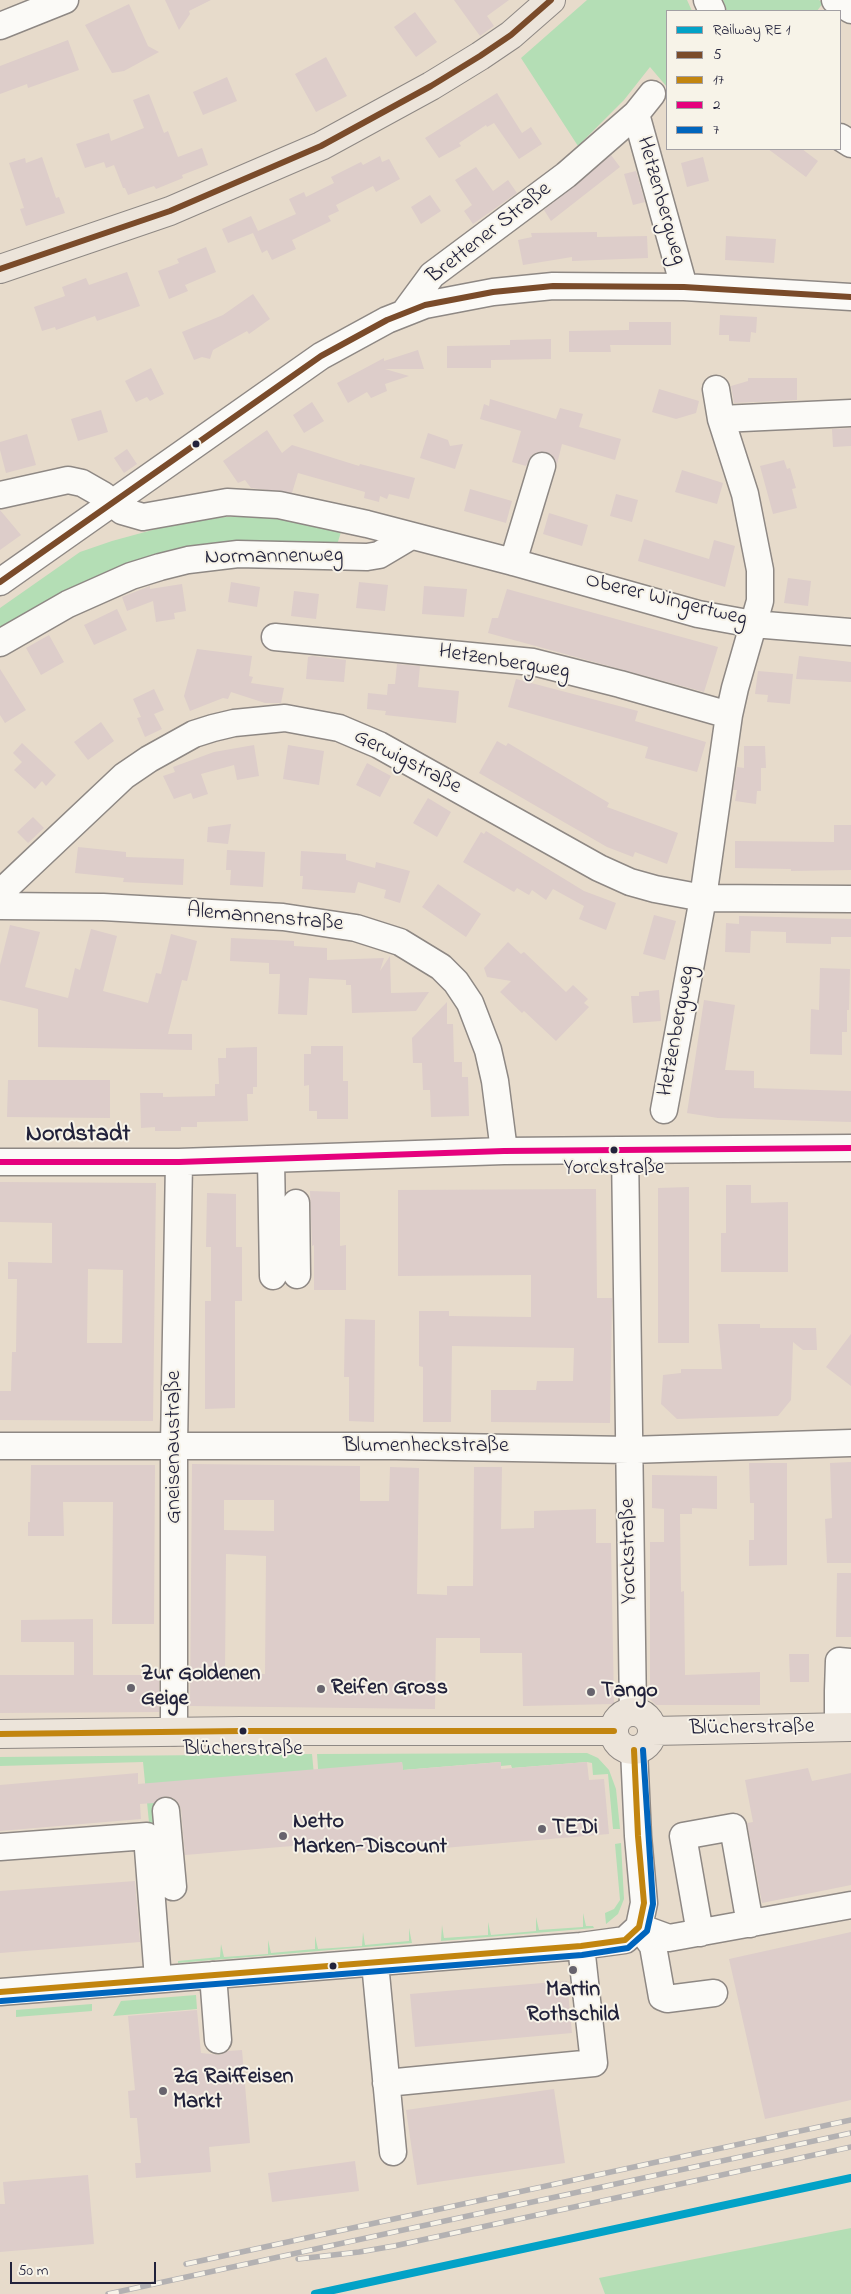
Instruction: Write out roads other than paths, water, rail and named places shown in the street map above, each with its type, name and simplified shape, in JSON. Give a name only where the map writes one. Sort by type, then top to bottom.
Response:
[{"type":"main road","points":[[0,269],[170,211],[321,146],[431,86],[480,56],[529,20],[550,0]]},
{"type":"main road","points":[[633,1712],[646,1717],[652,1731],[647,1744],[634,1750],[620,1745],[614,1731],[619,1718],[633,1712]]},
{"type":"main road","name":"Blücherstraße","points":[[652,1731],[845,1727]]},
{"type":"main road","points":[[0,1734],[614,1731]]},
{"type":"street","points":[[0,26],[66,0]]},
{"type":"street","points":[[835,0],[851,10]]},
{"type":"street","name":"Brettener Straße","points":[[0,582],[72,531],[113,505],[322,356],[354,337],[404,313],[432,275],[566,175],[636,114],[652,94]]},
{"type":"street","name":"Hetzenbergweg","points":[[636,114],[684,287]]},
{"type":"street","points":[[404,313],[448,300],[524,288],[591,286],[684,287],[851,298]]},
{"type":"street","name":"Hetzenbergweg","points":[[664,1110],[703,898],[729,716],[760,601],[760,570],[745,494],[721,419],[716,389]]},
{"type":"street","points":[[721,419],[851,413]]},
{"type":"street","points":[[513,562],[542,466]]},
{"type":"street","name":"Oberer Wingertweg","points":[[0,495],[68,480],[82,483],[103,495],[122,511],[143,517],[227,502],[253,502],[278,506],[357,522],[513,562],[698,614],[753,624],[851,632]]},
{"type":"street","name":"Normannenweg","points":[[0,643],[68,604],[131,576],[170,564],[195,558],[238,554],[367,557],[379,555],[411,536]]},
{"type":"street","name":"Hetzenbergweg","points":[[275,637],[533,662],[620,684],[729,716]]},
{"type":"street","name":"Gerwigstraße","points":[[0,893],[124,776],[150,759],[194,734],[234,723],[285,718],[339,728],[379,745],[599,868],[630,882],[703,898],[851,899]]},
{"type":"street","name":"Alemannenstraße","points":[[0,906],[103,907],[283,917],[356,928],[400,942],[441,967],[456,982],[470,1003],[480,1024],[494,1073],[504,1151]]},
{"type":"street","points":[[0,1162],[179,1162],[504,1151],[851,1148]]},
{"type":"street","name":"Yorckstraße","points":[[625,1150],[633,1712]]},
{"type":"street","points":[[270,1158],[285,1263],[296,1203]]},
{"type":"street","name":"Gneisenaustraße","points":[[174,1732],[174,1445],[179,1162]]},
{"type":"street","name":"Blumenheckstraße","points":[[0,1446],[174,1445],[629,1450],[851,1444]]},
{"type":"street","points":[[845,1727],[844,1691],[840,1661],[851,1662]]},
{"type":"street","points":[[0,1992],[581,1946],[625,1940],[639,1927],[644,1903],[638,1836],[634,1750]]},
{"type":"street","points":[[166,1811],[173,1887]]},
{"type":"street","points":[[700,1933],[683,1836],[733,1827],[750,1924]]},
{"type":"street","points":[[0,1847],[146,1836],[158,1979]]},
{"type":"street","points":[[639,1927],[668,1938],[851,1905]]},
{"type":"street","points":[[639,1927],[653,1946],[662,1997],[667,1999],[714,1993]]},
{"type":"street","points":[[386,2083],[594,2063],[581,1946]]},
{"type":"street","points":[[375,1963],[393,2152]]},
{"type":"street","points":[[213,1975],[218,2040]]},
{"type":"railway","points":[[186,2264],[851,2120]]},
{"type":"railway","points":[[108,2294],[851,2133]]},
{"type":"railway","points":[[298,2259],[394,2246],[851,2147]]},
{"type":"place","name":"Yorckstraße","points":[[614,1150]]},
{"type":"place","name":"Zur Goldenen Geige","points":[[131,1688]]},
{"type":"place","name":"Reifen Gross","points":[[321,1689]]},
{"type":"place","name":"Tango","points":[[591,1692]]},
{"type":"place","name":"Blücherstraße","points":[[243,1731]]},
{"type":"place","name":"TEDi","points":[[542,1829]]},
{"type":"place","name":"Netto Marken-Discount","points":[[283,1836]]},
{"type":"place","name":"Martin Rothschild","points":[[573,1970]]},
{"type":"place","name":"ZG Raiffeisen Markt","points":[[163,2091]]},
{"type":"district","name":"Nordstadt","points":[[78,1136]]}]
